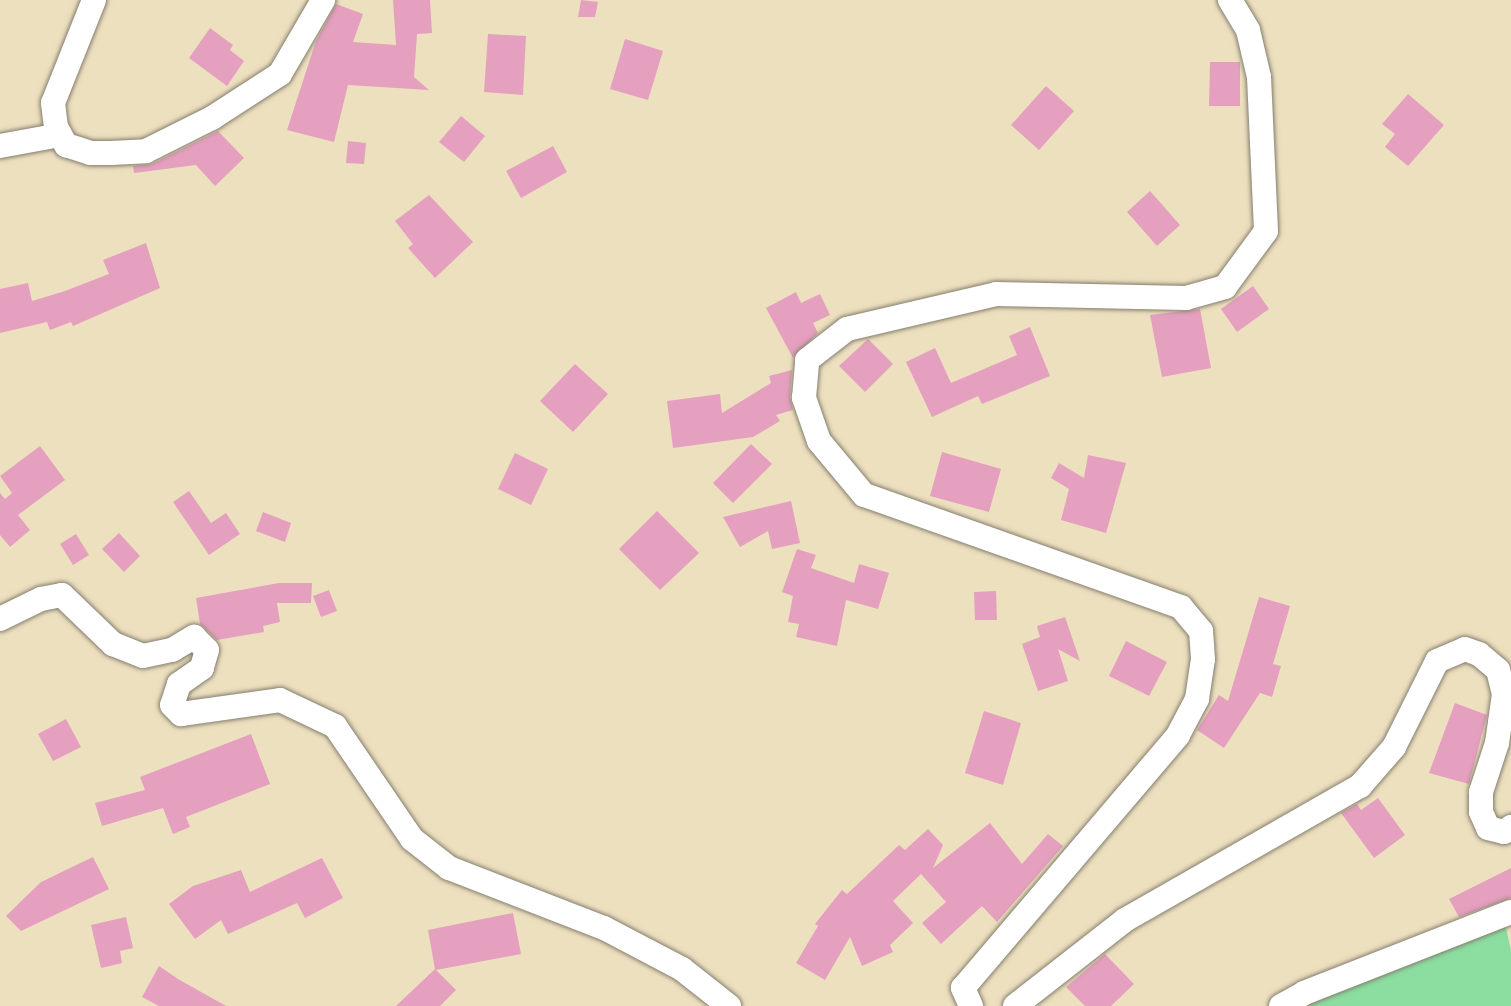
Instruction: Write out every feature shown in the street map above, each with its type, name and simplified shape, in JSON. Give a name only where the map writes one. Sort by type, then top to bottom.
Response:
[{"type":"street","points":[[94,0],[52,103],[60,135],[66,145],[91,153],[146,151],[212,118],[280,74],[322,0]]},
{"type":"street","points":[[971,1006],[963,988],[1178,735],[1197,699],[1203,659],[1201,631],[1181,607],[864,495],[819,441],[804,398],[807,360],[847,328],[996,294],[1186,298],[1225,287],[1266,231],[1259,77],[1248,30],[1230,0]]},
{"type":"street","points":[[0,146],[60,135]]},
{"type":"street","points":[[0,619],[41,599],[62,595],[113,644],[143,656],[172,650],[194,637],[207,650],[202,668],[179,684],[172,705],[181,714],[280,700],[335,726],[412,839],[449,868],[604,928],[682,969],[729,1006]]},
{"type":"street","points":[[1015,1006],[1125,920],[1360,786],[1394,747],[1437,661],[1466,649],[1479,654],[1498,670],[1504,694],[1497,742],[1481,792],[1481,812],[1488,828],[1504,832],[1511,827]]},
{"type":"street","points":[[1281,1006],[1304,993],[1511,912]]},
{"type":"green space","points":[[1503,915],[1511,950],[1511,1006],[1306,1006],[1442,949]]},
{"type":"building","points":[[393,0],[430,0],[432,33],[417,34],[414,77],[429,90],[348,85],[334,142],[287,130],[316,41],[336,4],[363,14],[353,42],[396,45]]},
{"type":"building","points":[[581,0],[598,2],[595,17],[578,17]]},
{"type":"building","points":[[210,28],[233,45],[230,50],[244,61],[227,86],[189,58]]},
{"type":"building","points":[[488,34],[526,36],[523,95],[484,92]]},
{"type":"building","points":[[625,39],[663,51],[648,100],[610,89]]},
{"type":"building","points":[[1210,62],[1240,62],[1240,106],[1209,106]]},
{"type":"building","points":[[1046,86],[1074,111],[1039,150],[1011,125]]},
{"type":"building","points":[[1408,94],[1444,125],[1408,166],[1385,147],[1395,134],[1382,124]]},
{"type":"building","points":[[461,116],[485,136],[464,162],[439,142]]},
{"type":"building","points":[[218,131],[244,158],[215,186],[196,165],[134,173],[133,166],[152,164]]},
{"type":"building","points":[[348,141],[366,143],[364,164],[346,163]]},
{"type":"building","points":[[553,146],[567,172],[521,198],[506,171]]},
{"type":"building","points":[[1150,191],[1180,225],[1157,246],[1127,212]]},
{"type":"building","points":[[429,195],[473,242],[435,278],[408,248],[413,244],[395,221]]},
{"type":"building","points":[[146,243],[160,288],[73,326],[71,322],[50,330],[47,322],[0,333],[0,289],[28,283],[32,301],[65,291],[109,274],[103,260]]},
{"type":"building","points":[[1253,286],[1269,309],[1237,332],[1221,309]]},
{"type":"building","points":[[796,292],[801,303],[820,294],[830,315],[813,323],[818,333],[793,358],[766,308]]},
{"type":"building","points":[[1200,309],[1211,368],[1162,377],[1150,315]]},
{"type":"building","points":[[1030,327],[1050,376],[982,404],[978,396],[932,417],[906,362],[935,348],[951,383],[1017,355],[1009,336]]},
{"type":"building","points":[[868,339],[893,364],[865,392],[839,366]]},
{"type":"building","points":[[575,364],[608,394],[573,432],[540,401]]},
{"type":"building","points":[[792,370],[790,397],[793,410],[776,415],[780,421],[753,437],[673,448],[667,401],[720,394],[722,413],[771,383],[769,376]]},
{"type":"building","points":[[751,444],[772,464],[733,503],[713,483]]},
{"type":"building","points":[[40,446],[65,480],[18,515],[30,530],[10,547],[0,535],[0,493],[5,499],[12,493],[0,476]]},
{"type":"building","points":[[942,452],[1001,469],[989,512],[930,496]]},
{"type":"building","points":[[515,453],[548,469],[531,505],[498,489]]},
{"type":"building","points":[[1088,455],[1126,463],[1106,533],[1061,520],[1069,489],[1051,478],[1059,463],[1084,478]]},
{"type":"building","points":[[189,491],[211,523],[226,513],[240,534],[209,555],[173,502]]},
{"type":"building","points":[[791,501],[800,543],[772,549],[768,531],[740,547],[723,517]]},
{"type":"building","points":[[657,511],[699,553],[660,590],[619,549]]},
{"type":"building","points":[[263,512],[291,523],[285,542],[256,531]]},
{"type":"building","points":[[119,533],[140,556],[124,572],[102,549]]},
{"type":"building","points":[[76,534],[89,555],[73,565],[60,544]]},
{"type":"building","points":[[797,549],[816,555],[811,568],[854,583],[859,564],[889,573],[878,609],[846,600],[837,646],[796,637],[799,624],[788,622],[793,596],[782,592]]},
{"type":"building","points":[[279,583],[312,583],[311,603],[277,603],[280,622],[263,626],[264,632],[217,640],[200,624],[196,598]]},
{"type":"building","points":[[329,590],[337,611],[321,617],[313,596]]},
{"type":"building","points":[[996,591],[997,620],[975,620],[974,592]]},
{"type":"building","points":[[1259,597],[1290,606],[1273,664],[1281,666],[1272,697],[1260,693],[1224,748],[1197,730],[1219,695],[1228,701]]},
{"type":"building","points":[[1065,617],[1080,661],[1058,649],[1068,681],[1038,691],[1022,644],[1040,637],[1037,626]]},
{"type":"building","points":[[1126,641],[1167,662],[1149,696],[1109,676]]},
{"type":"building","points":[[1455,703],[1487,715],[1469,784],[1429,773]]},
{"type":"building","points":[[984,711],[1021,723],[1003,785],[965,773]]},
{"type":"building","points":[[66,719],[81,747],[53,761],[38,734]]},
{"type":"building","points":[[251,734],[270,784],[186,817],[190,827],[173,834],[163,808],[102,826],[95,803],[145,790],[140,777]]},
{"type":"building","points":[[1378,798],[1405,835],[1374,858],[1341,813],[1357,804],[1361,810]]},
{"type":"building","points":[[990,823],[1022,864],[1048,834],[1063,846],[997,922],[982,906],[941,944],[922,923],[946,902],[921,874],[893,901],[913,923],[890,945],[893,952],[862,966],[850,937],[825,980],[796,963],[818,926],[815,924],[842,890],[847,894],[899,845],[905,850],[928,829],[943,845],[933,868]]},
{"type":"building","points":[[93,857],[109,889],[21,931],[6,916],[41,882]]},
{"type":"building","points":[[322,858],[343,898],[305,918],[297,903],[228,934],[221,920],[195,939],[169,904],[193,886],[241,870],[250,892]]},
{"type":"building","points":[[1511,868],[1511,898],[1459,917],[1449,899]]},
{"type":"building","points":[[513,913],[521,954],[436,970],[456,990],[440,1006],[396,1006],[435,969],[428,930]]},
{"type":"building","points":[[126,917],[133,948],[120,951],[122,963],[101,968],[91,925]]},
{"type":"building","points":[[1105,954],[1134,984],[1111,1006],[1085,1006],[1066,987]]},
{"type":"building","points":[[159,966],[226,1006],[159,1006],[142,997]]}]
